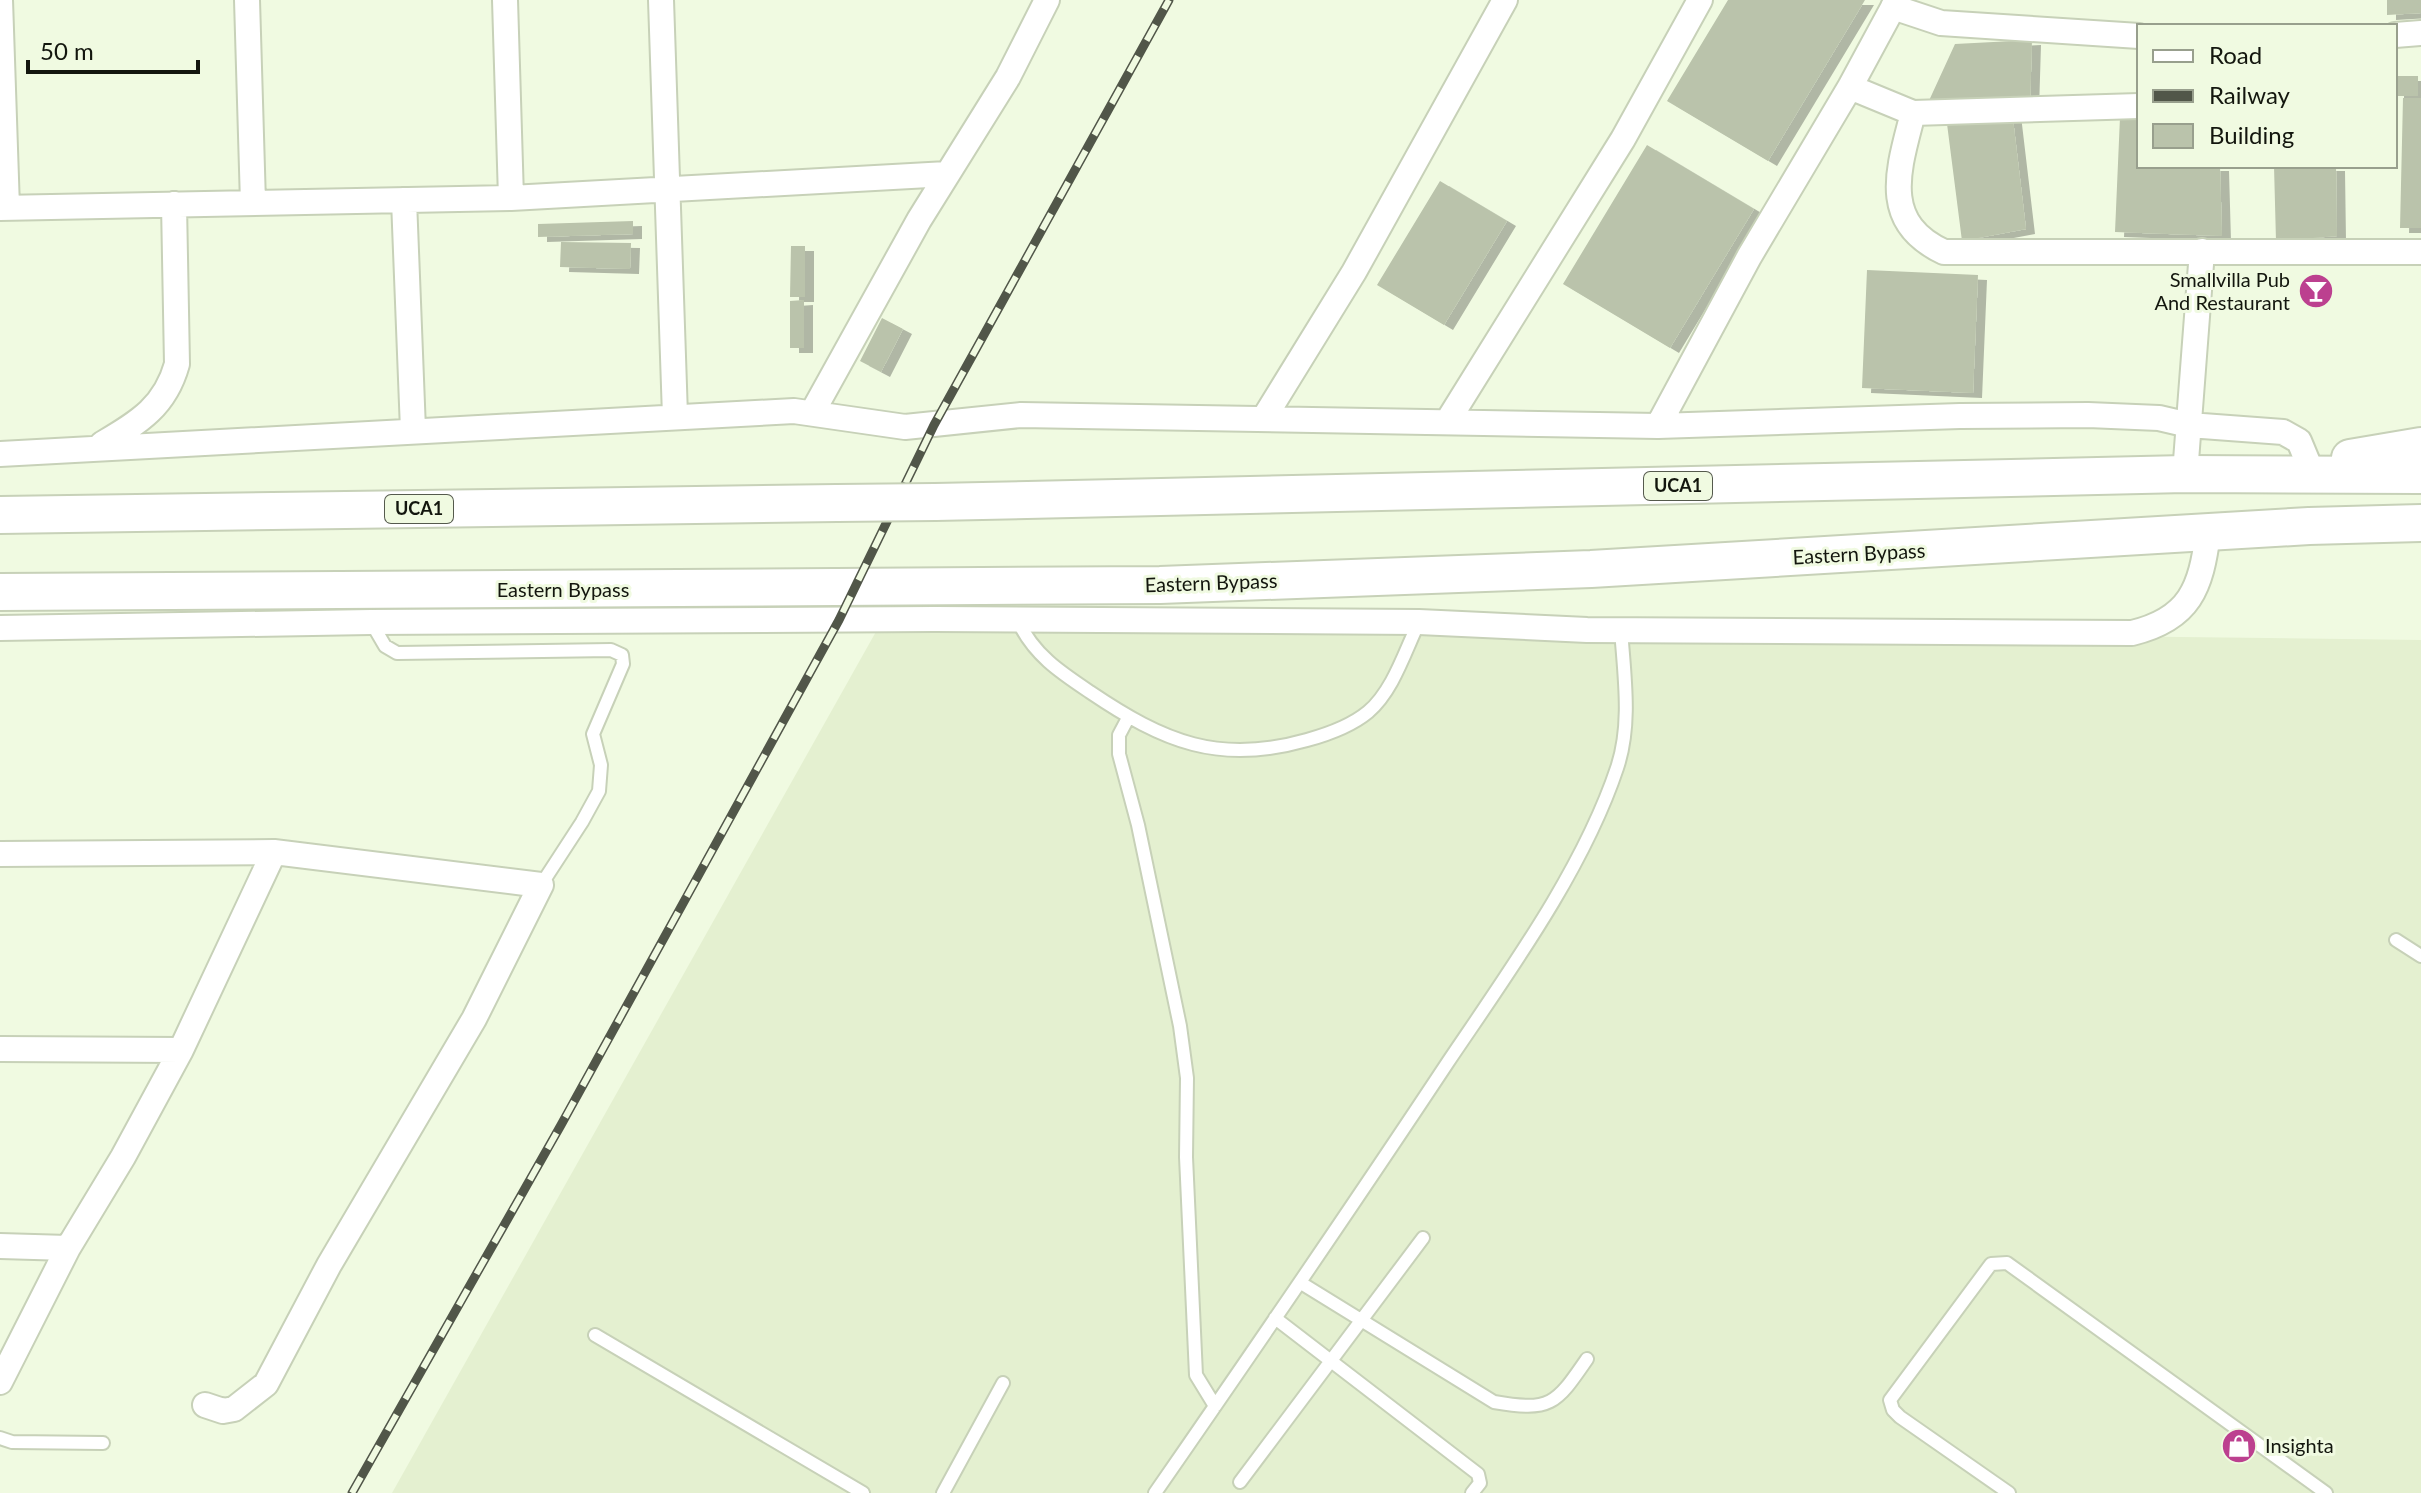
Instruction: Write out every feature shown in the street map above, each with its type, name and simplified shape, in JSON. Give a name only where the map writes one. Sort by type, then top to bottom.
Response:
[{"type":"main road","points":[[2263,476],[2421,446]]},
{"type":"main road","name":"UCA1","points":[[0,515],[935,502],[2185,474],[2421,475]]},
{"type":"main road","name":"Eastern Bypass","points":[[0,592],[1160,585],[1591,569],[2309,526],[2421,523]]},
{"type":"main road","points":[[2309,526],[2369,538],[2421,542]]},
{"type":"street","points":[[0,0],[4,208],[511,198],[947,174]]},
{"type":"street","points":[[247,0],[253,203]]},
{"type":"street","points":[[505,0],[511,198]]},
{"type":"street","points":[[661,0],[675,416]]},
{"type":"street","points":[[812,413],[947,174],[1008,77],[1047,0]]},
{"type":"street","points":[[1264,418],[1354,272],[1505,0]]},
{"type":"street","points":[[1447,422],[1623,139],[1700,0]]},
{"type":"street","points":[[1658,426],[1749,257],[1850,87],[1895,4],[1941,23],[2137,36]]},
{"type":"street","points":[[2397,35],[2421,33]]},
{"type":"street","points":[[1850,87],[1913,113],[2137,106]]},
{"type":"street","points":[[1913,113],[1898,179],[1902,211],[1912,231],[1928,244],[1951,252],[2421,252]]},
{"type":"street","points":[[404,200],[413,430]]},
{"type":"street","points":[[97,448],[133,426],[153,409],[167,392],[177,364],[174,204]]},
{"type":"street","points":[[2185,474],[2202,251]]},
{"type":"street","points":[[0,454],[794,411],[844,417],[886,427],[1021,415],[1658,426],[2088,415],[2159,418],[2189,425],[2283,432],[2299,441],[2309,465]]},
{"type":"street","points":[[0,628],[701,619],[1419,622],[1621,629],[2132,633],[2171,620],[2187,602],[2204,567],[2208,533]]},
{"type":"street","points":[[0,1382],[68,1248],[123,1157],[181,1050],[274,852]]},
{"type":"street","points":[[0,854],[274,852],[541,885],[474,1019],[329,1265],[266,1384],[234,1409],[223,1411],[205,1405]]},
{"type":"street","points":[[0,1049],[181,1050]]},
{"type":"street","points":[[0,1246],[68,1248]]},
{"type":"lane","points":[[1018,621],[1027,638],[1049,664],[1128,718],[1170,737],[1220,751],[1255,751],[1327,735],[1370,710],[1390,684],[1419,622]]},
{"type":"lane","points":[[371,622],[385,646],[397,653],[611,650],[622,655],[623,664],[593,734],[601,765],[599,791],[541,885]]},
{"type":"lane","points":[[1155,1493],[1301,1283],[1546,912],[1602,805],[1618,765],[1625,725],[1621,629]]},
{"type":"lane","points":[[1128,718],[1118,744],[1180,1026],[1187,1078],[1186,1157],[1196,1375],[1215,1406]]},
{"type":"lane","points":[[2396,940],[2421,956]]},
{"type":"lane","points":[[1240,1482],[1423,1238]]},
{"type":"lane","points":[[2009,1493],[1900,1417],[1893,1410],[1890,1400],[1991,1264],[1998,1262],[2007,1263],[2326,1493]]},
{"type":"lane","points":[[1301,1283],[1494,1402],[1525,1407],[1552,1401],[1564,1392],[1587,1359]]},
{"type":"lane","points":[[1275,1318],[1478,1474],[1480,1483],[1472,1493]]},
{"type":"lane","points":[[595,1335],[863,1493]]},
{"type":"lane","points":[[943,1493],[1003,1383]]},
{"type":"lane","points":[[0,1438],[12,1442],[103,1443]]},
{"type":"shaded area","points":[[882,621],[2421,640],[2421,1493],[392,1493]]},
{"type":"building","points":[[1728,0],[1865,0],[1768,161],[1667,101]]},
{"type":"building","points":[[2387,0],[2421,0],[2421,13],[2387,15]]},
{"type":"building","points":[[2032,40],[2030,105],[1927,105],[1955,44]]},
{"type":"building","points":[[2397,76],[2418,76],[2418,96],[2397,96]]},
{"type":"building","points":[[2403,98],[2421,98],[2421,228],[2400,228]]},
{"type":"building","points":[[2012,111],[2026,229],[1962,241],[1946,116]]},
{"type":"building","points":[[2137,116],[2137,168],[2220,168],[2222,236],[2115,232],[2120,117]]},
{"type":"building","points":[[1647,145],[1754,209],[1670,348],[1563,284]]},
{"type":"building","points":[[2274,168],[2336,168],[2337,236],[2276,241]]},
{"type":"building","points":[[1440,181],[1507,221],[1444,325],[1377,285]]},
{"type":"building","points":[[633,221],[633,234],[538,237],[538,224]]},
{"type":"building","points":[[561,242],[631,243],[630,269],[560,267]]},
{"type":"building","points":[[791,246],[805,246],[805,297],[790,297]]},
{"type":"building","points":[[1867,270],[1978,275],[1973,393],[1862,388]]},
{"type":"building","points":[[804,300],[804,348],[790,348],[790,301]]},
{"type":"building","points":[[882,318],[903,329],[881,372],[860,361]]},
{"type":"railway","points":[[352,1493],[561,1125],[839,620],[934,425],[1169,0]]},
{"type":"place","name":"Smallvilla Pub And Restaurant","points":[[2316,291]]},
{"type":"place","name":"Insighta","points":[[2239,1446]]}]
